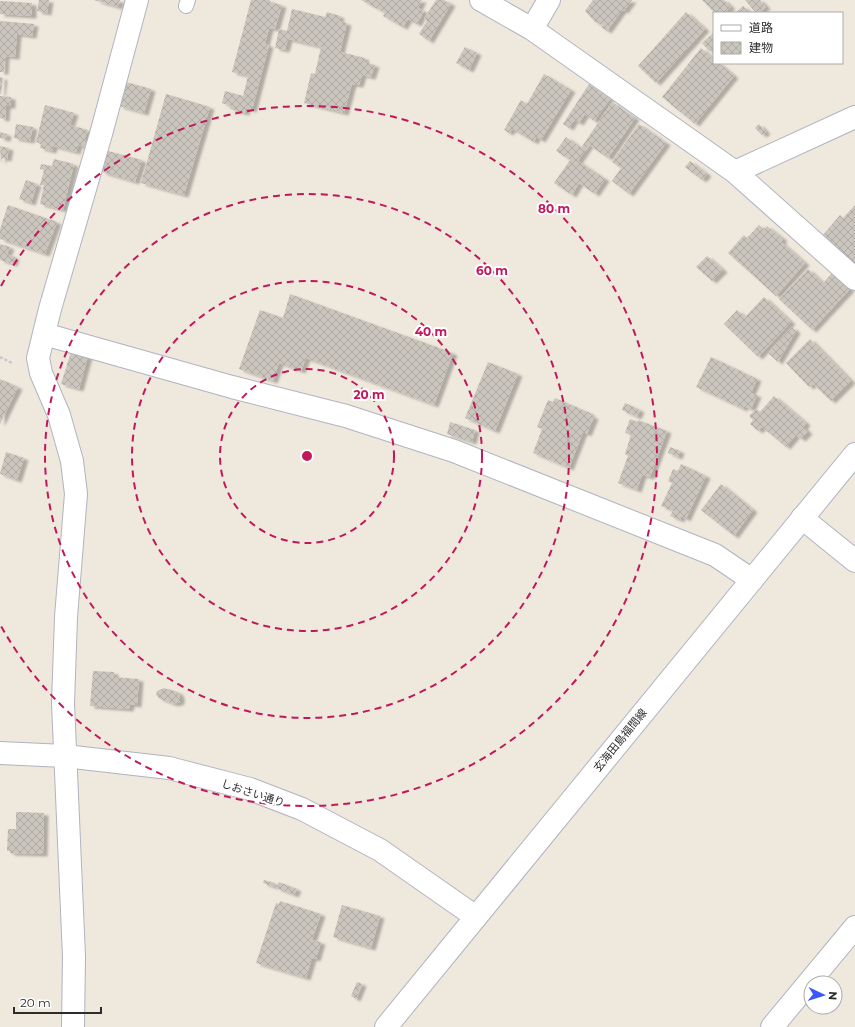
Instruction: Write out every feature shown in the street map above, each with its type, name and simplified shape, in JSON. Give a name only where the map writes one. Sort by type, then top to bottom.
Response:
[{"type":"street","points":[[73,1027],[74,957],[62,703],[66,617],[76,494],[72,461],[59,415],[41,373],[38,358],[137,0]]},
{"type":"street","points":[[481,0],[532,28],[735,172],[855,279]]},
{"type":"street","points":[[532,28],[549,0]]},
{"type":"street","points":[[735,172],[855,117]]},
{"type":"street","points":[[44,334],[232,387],[346,416],[454,451],[715,555],[752,580]]},
{"type":"street","name":"玄海田島福間線","points":[[386,1027],[855,454]]},
{"type":"street","points":[[802,518],[855,560]]},
{"type":"street","name":"しおさい通り","points":[[0,753],[65,756],[169,768],[250,789],[295,807],[380,850],[476,917]]},
{"type":"street","points":[[772,1027],[855,926]]},
{"type":"building","points":[[39,0],[49,0],[47,13],[37,11]]},
{"type":"building","points":[[94,0],[120,0],[118,7]]},
{"type":"building","points":[[251,0],[270,0],[270,2],[282,5],[275,29],[269,28],[265,44],[269,45],[252,110],[246,108],[245,113],[230,109],[231,106],[222,103],[225,91],[243,96],[248,76],[232,72]]},
{"type":"building","points":[[361,0],[422,0],[418,8],[424,11],[417,24],[408,19],[403,27],[383,16],[385,13]]},
{"type":"building","points":[[436,0],[444,0],[451,4],[429,41],[419,34],[427,21],[424,19]]},
{"type":"building","points":[[593,0],[632,0],[624,11],[622,10],[607,31],[601,27],[604,25],[595,22],[585,11]]},
{"type":"building","points":[[702,0],[724,0],[731,7],[725,12],[714,12]]},
{"type":"building","points":[[745,0],[760,0],[766,7],[760,12],[755,12]]},
{"type":"building","points":[[0,1],[32,3],[32,16],[0,14]]},
{"type":"building","points":[[743,6],[749,12],[736,12]]},
{"type":"building","points":[[292,9],[325,17],[327,12],[340,16],[339,21],[347,23],[340,52],[365,58],[364,62],[375,65],[371,77],[362,75],[359,85],[352,84],[344,113],[304,103],[311,73],[315,74],[321,47],[288,39],[285,50],[275,48],[279,29],[287,31]]},
{"type":"building","points":[[686,12],[705,29],[656,83],[638,66]]},
{"type":"building","points":[[0,21],[34,24],[32,36],[17,34],[15,57],[5,56],[4,72],[0,72]]},
{"type":"building","points":[[713,33],[713,47],[709,51],[702,43]]},
{"type":"building","points":[[465,47],[477,53],[469,70],[456,63]]},
{"type":"building","points":[[701,48],[713,58],[713,64],[720,64],[734,76],[695,124],[662,97]]},
{"type":"building","points":[[544,74],[571,90],[541,140],[536,137],[534,142],[512,129],[509,133],[504,130],[521,100],[527,104]]},
{"type":"building","points":[[0,77],[3,78],[1,94],[0,94]]},
{"type":"building","points":[[126,82],[151,89],[144,113],[119,106]]},
{"type":"building","points":[[589,84],[610,99],[594,121],[585,114],[579,123],[574,120],[569,128],[563,124]]},
{"type":"building","points":[[166,94],[210,107],[184,195],[141,183]]},
{"type":"building","points":[[0,96],[11,97],[11,106],[6,106],[5,119],[0,118]]},
{"type":"building","points":[[612,102],[635,118],[608,158],[589,145],[578,161],[605,179],[595,194],[579,183],[572,195],[554,183],[570,160],[556,151],[566,137],[581,148]]},
{"type":"building","points":[[45,105],[74,113],[70,125],[88,130],[84,140],[92,141],[90,149],[78,145],[76,152],[53,146],[52,151],[40,148],[41,144],[36,142]]},
{"type":"building","points":[[16,124],[33,127],[30,141],[14,138]]},
{"type":"building","points":[[639,124],[666,143],[629,194],[612,181],[621,168],[612,162]]},
{"type":"building","points":[[759,124],[766,132],[762,135],[755,128]]},
{"type":"building","points":[[0,132],[7,134],[6,139],[0,138]]},
{"type":"building","points":[[0,146],[9,148],[7,159],[2,158],[1,163]]},
{"type":"building","points":[[108,151],[142,160],[135,182],[102,172]]},
{"type":"building","points":[[54,159],[74,164],[63,210],[40,204],[44,185],[40,185],[44,170],[40,169],[41,164],[52,166]]},
{"type":"building","points":[[690,161],[707,174],[702,180],[685,167]]},
{"type":"building","points":[[26,180],[37,184],[31,203],[19,199]]},
{"type":"building","points":[[8,205],[57,222],[45,254],[0,239],[0,229]]},
{"type":"building","points":[[855,205],[855,265],[822,236],[840,215],[843,218]]},
{"type":"building","points":[[759,225],[764,229],[767,226],[783,239],[781,242],[805,263],[776,296],[728,253],[744,235],[747,238]]},
{"type":"building","points":[[0,244],[10,247],[7,254],[15,257],[13,264],[0,260]]},
{"type":"building","points":[[707,256],[723,270],[712,281],[696,267]]},
{"type":"building","points":[[808,269],[823,283],[832,273],[850,289],[812,330],[779,299]]},
{"type":"building","points":[[290,294],[453,353],[434,405],[306,358],[301,371],[279,363],[273,381],[239,369],[260,310],[283,318]]},
{"type":"building","points":[[764,297],[791,322],[758,357],[724,324],[737,310],[745,317]]},
{"type":"building","points":[[792,327],[796,331],[778,362],[768,353]]},
{"type":"building","points":[[810,339],[851,381],[831,401],[813,384],[809,387],[786,363]]},
{"type":"building","points":[[71,352],[88,356],[79,389],[61,384]]},
{"type":"building","points":[[711,357],[757,379],[751,393],[757,395],[751,409],[744,406],[743,409],[696,387]]},
{"type":"building","points":[[488,362],[518,374],[495,431],[465,418]]},
{"type":"building","points":[[0,379],[18,387],[0,424]]},
{"type":"building","points":[[774,396],[806,423],[803,427],[808,432],[801,439],[796,435],[786,447],[762,427],[758,431],[750,424],[753,420],[749,416],[756,409],[760,412]]},
{"type":"building","points":[[555,398],[590,413],[590,415],[594,417],[587,434],[583,432],[569,468],[533,453],[542,429],[537,427],[548,400],[553,402]]},
{"type":"building","points":[[625,403],[640,410],[637,417],[622,410]]},
{"type":"building","points":[[630,419],[638,422],[638,420],[667,431],[650,477],[642,475],[637,490],[618,483],[628,456],[625,454],[631,435],[625,433]]},
{"type":"building","points":[[450,422],[475,430],[472,442],[447,434]]},
{"type":"building","points":[[670,447],[680,451],[678,457],[668,453]]},
{"type":"building","points":[[6,452],[24,458],[17,480],[0,474]]},
{"type":"building","points":[[681,464],[706,476],[686,519],[681,516],[680,520],[670,516],[673,511],[661,506],[672,483],[668,481],[673,469],[678,471]]},
{"type":"building","points":[[721,484],[753,510],[734,536],[701,510]]},
{"type":"building","points":[[93,671],[114,672],[114,677],[139,679],[137,705],[130,704],[129,709],[90,706]]},
{"type":"building","points":[[164,688],[178,692],[180,702],[174,704],[160,699],[156,695],[157,691]]},
{"type":"building","points":[[16,812],[44,813],[43,854],[10,853],[10,851],[7,851],[8,829],[16,829]]},
{"type":"building","points":[[264,880],[275,883],[274,887],[263,883]]},
{"type":"building","points":[[279,882],[297,889],[294,895],[276,888]]},
{"type":"building","points":[[280,901],[321,914],[312,940],[321,942],[316,959],[312,958],[306,978],[256,963],[276,903],[279,904]]},
{"type":"building","points":[[342,905],[380,916],[371,948],[333,937]]},
{"type":"building","points":[[357,982],[362,984],[356,999],[351,996]]}]
